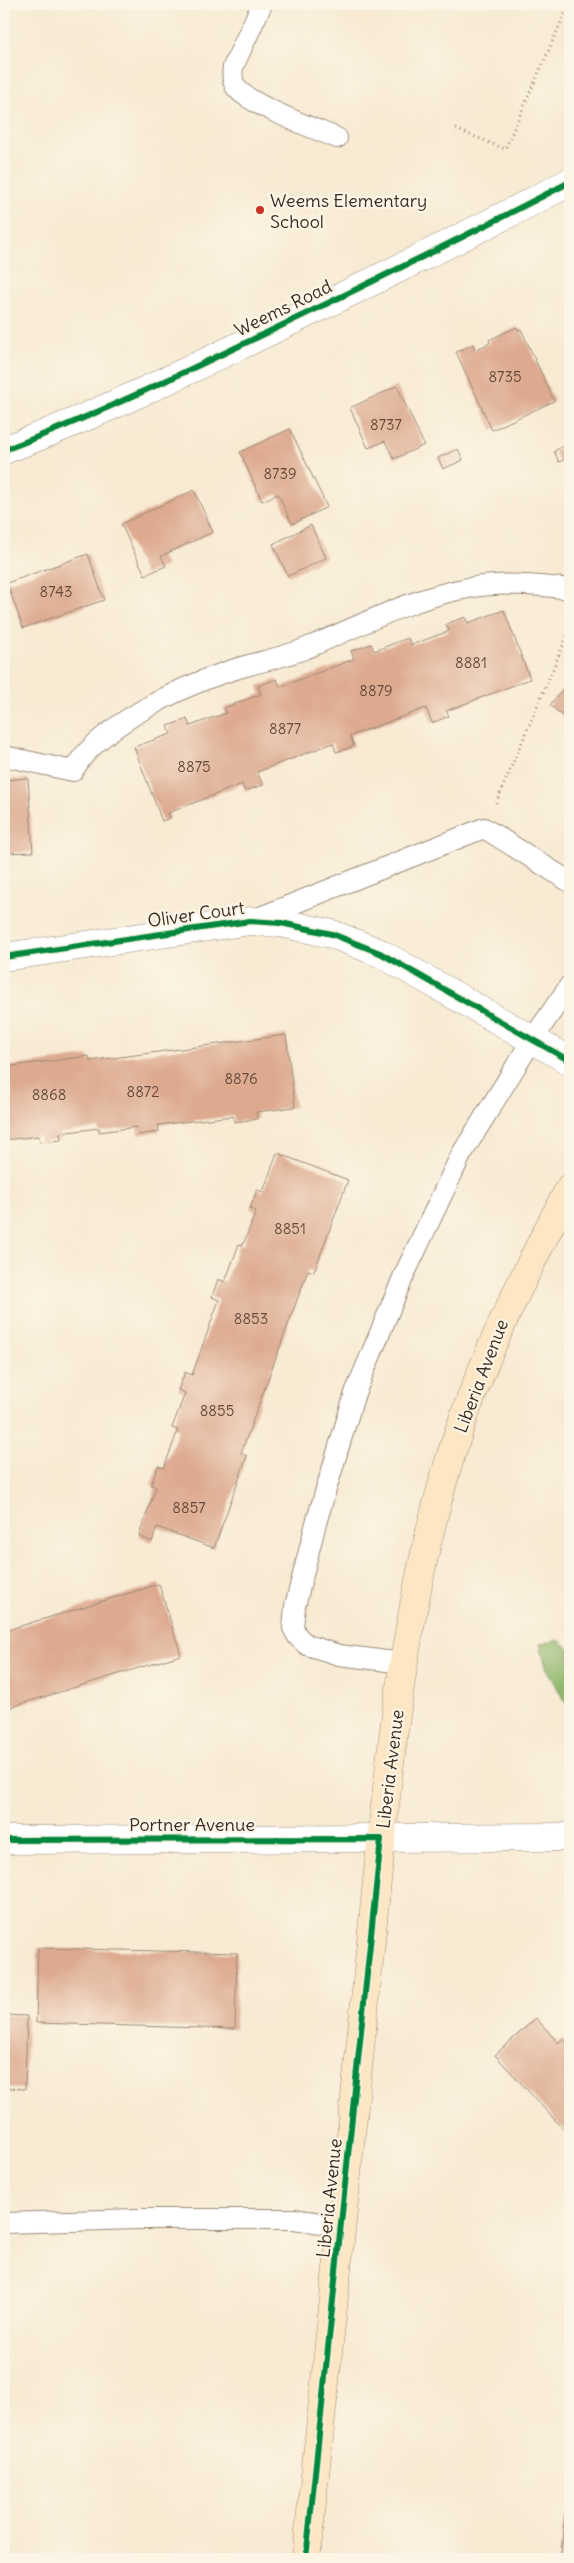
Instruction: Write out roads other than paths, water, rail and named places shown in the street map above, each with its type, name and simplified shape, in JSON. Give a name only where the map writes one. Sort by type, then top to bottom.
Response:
[{"type":"main road","name":"Liberia Avenue","points":[[306,2559],[381,1839],[403,1663],[416,1587],[444,1477],[480,1372],[515,1290],[570,1187]]},
{"type":"street","name":"Weems Road","points":[[4,450],[67,426],[203,364],[387,275],[570,182]]},
{"type":"street","name":"Oliver Court","points":[[4,957],[250,920],[281,923],[332,934],[380,953],[570,1062]]},
{"type":"street","name":"Portner Avenue","points":[[4,1840],[570,1837]]},
{"type":"lane","points":[[262,4],[233,67],[232,76],[236,87],[250,100],[337,138]]},
{"type":"lane","points":[[4,756],[73,771],[80,757],[100,738],[126,720],[175,694],[226,672],[308,648],[362,622],[428,597],[470,587],[498,585],[521,584],[570,589]]},
{"type":"lane","points":[[250,920],[484,828],[570,882]]},
{"type":"lane","points":[[403,1663],[339,1655],[306,1645],[298,1637],[294,1628],[295,1606],[316,1523],[358,1384],[404,1275],[461,1155],[532,1040],[570,985]]},
{"type":"lane","points":[[4,2223],[137,2218],[294,2219],[342,2226]]},
{"type":"place","name":"Weems Elementary School","points":[[260,210]]}]
